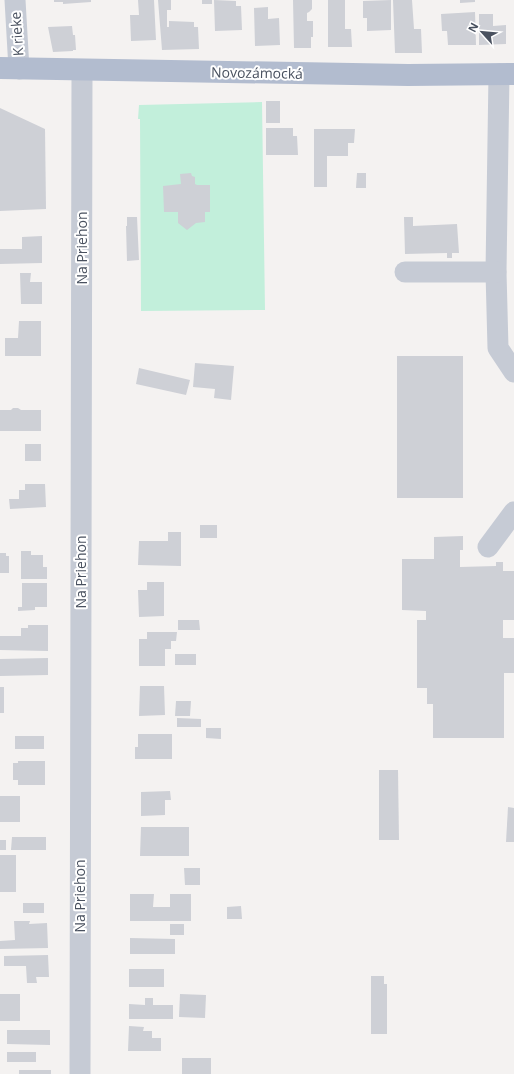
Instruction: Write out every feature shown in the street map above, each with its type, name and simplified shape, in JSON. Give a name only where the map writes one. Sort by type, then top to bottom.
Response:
[{"type":"main road","name":"Novozámocká","points":[[10,69],[408,75],[506,74]]},
{"type":"street","name":"K rieke","points":[[10,69],[15,0]]},
{"type":"street","name":"Na Priehon","points":[[80,1074],[82,70]]},
{"type":"street","points":[[506,74],[496,272],[498,348],[514,372]]},
{"type":"street","points":[[405,272],[496,272]]},
{"type":"street","points":[[488,547],[514,512]]},
{"type":"green space","points":[[262,102],[265,310],[141,311],[139,105]]},
{"type":"building","points":[[54,0],[91,0],[91,2],[63,4],[63,2],[54,2]]},
{"type":"building","points":[[138,0],[154,0],[156,40],[131,41],[130,15],[139,15]]},
{"type":"building","points":[[158,0],[171,0],[171,10],[167,10],[167,27],[169,27],[169,21],[194,22],[194,27],[198,27],[199,49],[162,50]]},
{"type":"building","points":[[202,0],[212,0],[212,4],[202,4]]},
{"type":"building","points":[[214,0],[236,1],[236,6],[241,6],[242,30],[215,31]]},
{"type":"building","points":[[293,0],[312,0],[312,9],[307,13],[307,21],[313,21],[311,48],[294,48]]},
{"type":"building","points":[[328,0],[345,0],[345,29],[351,29],[352,47],[328,47]]},
{"type":"building","points":[[391,0],[391,30],[367,31],[367,18],[363,18],[363,1]]},
{"type":"building","points":[[393,0],[412,0],[414,29],[421,29],[422,53],[395,53]]},
{"type":"building","points":[[460,0],[475,0],[475,2],[460,3]]},
{"type":"building","points":[[268,7],[268,19],[279,18],[280,45],[255,46],[254,8]]},
{"type":"building","points":[[475,12],[476,45],[448,45],[447,31],[442,31],[441,14]]},
{"type":"building","points":[[479,14],[493,14],[493,26],[506,25],[506,44],[479,45]]},
{"type":"building","points":[[72,26],[73,35],[75,35],[76,50],[53,52],[48,27]]},
{"type":"building","points":[[266,101],[280,101],[280,123],[266,123]]},
{"type":"building","points":[[0,108],[45,129],[46,209],[0,211]]},
{"type":"building","points":[[266,128],[293,128],[293,136],[297,136],[298,155],[266,155]]},
{"type":"building","points":[[314,129],[355,129],[354,143],[348,143],[348,156],[327,156],[327,187],[314,187]]},
{"type":"building","points":[[191,173],[192,176],[195,177],[195,184],[210,185],[210,212],[205,212],[205,222],[196,223],[187,230],[178,223],[178,212],[164,212],[163,186],[181,184],[180,174]]},
{"type":"building","points":[[357,173],[366,173],[366,188],[356,188]]},
{"type":"building","points":[[127,217],[137,217],[139,260],[127,261]]},
{"type":"building","points":[[404,217],[413,217],[413,226],[457,224],[459,253],[452,253],[452,258],[447,258],[447,253],[405,254]]},
{"type":"building","points":[[42,236],[42,263],[0,264],[0,249],[22,249],[22,237]]},
{"type":"building","points":[[20,273],[31,273],[30,282],[42,282],[42,304],[21,304]]},
{"type":"building","points":[[19,321],[41,321],[41,356],[5,356],[5,338],[18,338]]},
{"type":"building","points":[[397,356],[463,356],[463,498],[397,498]]},
{"type":"building","points":[[195,363],[234,366],[231,400],[214,398],[215,389],[193,387]]},
{"type":"building","points":[[139,368],[190,380],[186,395],[136,384]]},
{"type":"building","points":[[13,408],[18,408],[21,410],[41,410],[41,431],[0,431],[0,410],[11,410]]},
{"type":"building","points":[[25,444],[41,444],[41,461],[25,461]]},
{"type":"building","points":[[25,484],[45,484],[46,507],[10,509],[9,499],[19,499],[19,490],[25,490]]},
{"type":"building","points":[[200,525],[217,525],[217,538],[200,538]]},
{"type":"building","points":[[168,532],[181,532],[181,566],[138,565],[139,541],[168,541]]},
{"type":"building","points":[[463,536],[463,550],[460,550],[460,567],[496,566],[496,562],[503,562],[503,571],[514,571],[514,620],[503,620],[503,638],[514,638],[514,673],[504,673],[504,738],[433,738],[433,704],[427,704],[427,688],[417,688],[417,620],[426,620],[426,611],[402,610],[402,559],[434,559],[434,537]]},
{"type":"building","points":[[21,551],[31,551],[31,555],[43,555],[43,567],[47,567],[47,579],[21,579]]},
{"type":"building","points":[[0,553],[6,553],[6,556],[9,556],[9,573],[0,573]]},
{"type":"building","points":[[147,582],[164,582],[164,616],[139,617],[138,590],[147,590]]},
{"type":"building","points":[[22,583],[47,583],[47,607],[35,607],[35,610],[18,611],[18,607],[22,607]]},
{"type":"building","points":[[178,620],[199,620],[200,630],[178,630]]},
{"type":"building","points":[[28,625],[48,625],[48,651],[0,650],[0,636],[21,636],[21,628],[28,628]]},
{"type":"building","points":[[147,632],[177,632],[176,641],[171,641],[171,649],[165,649],[165,666],[139,666],[139,639],[147,639]]},
{"type":"building","points":[[175,654],[196,654],[196,665],[175,665]]},
{"type":"building","points":[[48,658],[48,675],[0,676],[0,659]]},
{"type":"building","points":[[140,686],[164,686],[165,715],[139,716]]},
{"type":"building","points":[[0,687],[4,687],[4,713],[0,713]]},
{"type":"building","points":[[176,701],[191,701],[190,716],[175,716]]},
{"type":"building","points":[[177,718],[201,719],[201,727],[177,727]]},
{"type":"building","points":[[206,728],[221,728],[221,739],[206,738]]},
{"type":"building","points":[[138,734],[172,734],[172,759],[135,759],[135,747],[138,747]]},
{"type":"building","points":[[15,736],[44,736],[44,749],[15,749]]},
{"type":"building","points":[[18,761],[45,761],[45,785],[18,785],[18,780],[13,780],[13,763],[18,763]]},
{"type":"building","points":[[379,770],[398,770],[399,840],[379,840]]},
{"type":"building","points":[[170,791],[171,800],[165,800],[165,815],[141,816],[141,792]]},
{"type":"building","points":[[0,796],[20,796],[20,822],[0,822]]},
{"type":"building","points":[[508,807],[514,808],[514,842],[506,842]]},
{"type":"building","points":[[141,827],[189,827],[189,856],[140,856]]},
{"type":"building","points":[[12,837],[46,837],[46,850],[11,850]]},
{"type":"building","points":[[0,840],[6,840],[6,850],[0,850]]},
{"type":"building","points":[[0,855],[16,855],[16,892],[0,892]]},
{"type":"building","points":[[184,868],[200,868],[200,885],[185,885]]},
{"type":"building","points":[[130,894],[154,894],[153,907],[170,907],[170,894],[191,894],[191,921],[130,921]]},
{"type":"building","points":[[23,903],[44,903],[44,913],[23,913]]},
{"type":"building","points":[[241,906],[242,919],[227,919],[227,907]]},
{"type":"building","points":[[14,921],[30,921],[29,924],[47,923],[48,948],[0,949],[0,941],[15,940]]},
{"type":"building","points":[[170,924],[184,924],[184,935],[170,935]]},
{"type":"building","points":[[130,938],[175,939],[175,954],[130,954]]},
{"type":"building","points":[[48,955],[49,977],[36,977],[37,983],[27,983],[26,966],[4,966],[4,956]]},
{"type":"building","points":[[129,969],[164,969],[164,987],[129,987]]},
{"type":"building","points":[[371,976],[384,976],[384,984],[387,984],[387,1034],[371,1034]]},
{"type":"building","points":[[0,994],[20,994],[20,1021],[0,1021]]},
{"type":"building","points":[[180,994],[206,995],[205,1018],[179,1017]]},
{"type":"building","points":[[145,998],[153,998],[153,1005],[173,1005],[173,1019],[129,1019],[129,1004],[145,1005]]},
{"type":"building","points":[[129,1026],[144,1027],[143,1031],[152,1031],[152,1038],[161,1038],[161,1051],[128,1051]]},
{"type":"building","points":[[7,1030],[50,1030],[50,1045],[7,1044]]},
{"type":"building","points":[[7,1052],[36,1052],[36,1062],[7,1062]]},
{"type":"building","points":[[182,1058],[211,1058],[211,1074],[182,1074]]},
{"type":"building","points":[[19,1070],[51,1070],[51,1074],[19,1074]]}]
